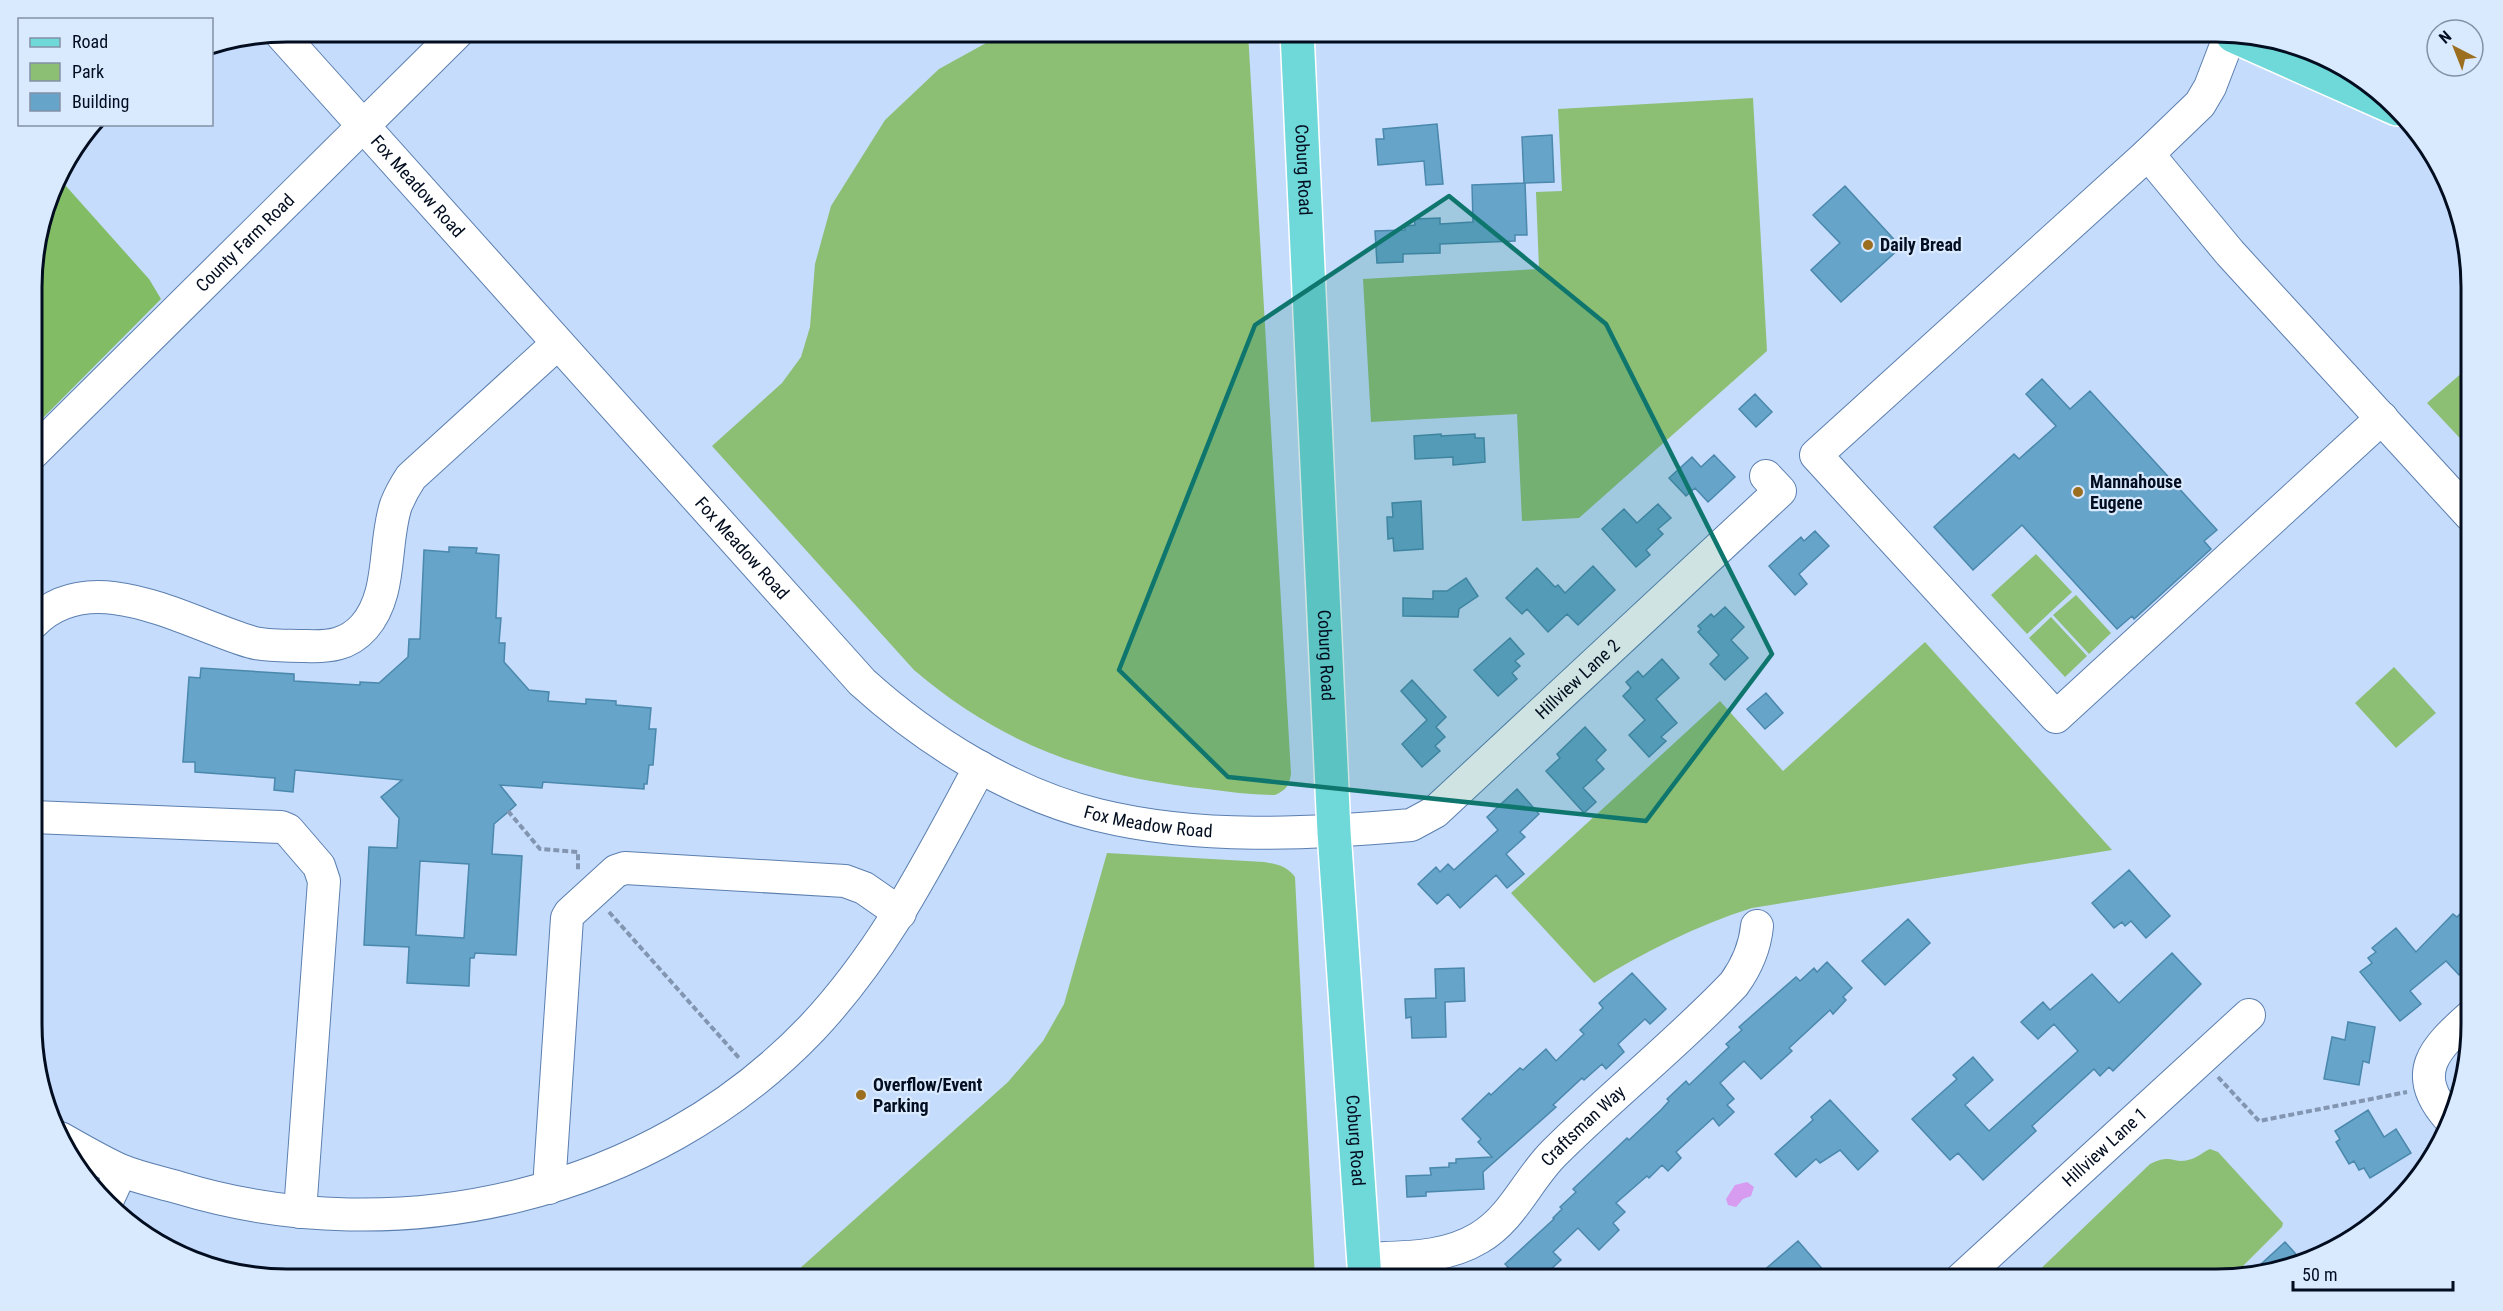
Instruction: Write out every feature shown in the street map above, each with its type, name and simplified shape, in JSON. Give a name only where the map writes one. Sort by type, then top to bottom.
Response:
[{"type":"main road","name":"Coburg Road","points":[[1297,42],[1334,832],[1364,1269]]},
{"type":"main road","points":[[2255,45],[2369,97]]},
{"type":"street","name":"Fox Meadow Road","points":[[288,42],[862,682],[906,718],[980,767],[1065,805],[1097,815],[1138,823],[1209,831],[1334,832]]},
{"type":"street","name":"County Farm Road","points":[[42,444],[448,42]]},
{"type":"street","points":[[2229,43],[2210,87],[2200,104],[2148,154],[1816,455],[2056,717],[2382,418]]},
{"type":"street","points":[[2148,154],[2230,253],[2461,505]]},
{"type":"street","points":[[42,615],[63,602],[102,596],[145,606],[258,644],[329,646],[348,640],[370,619],[381,598],[393,516],[402,491],[411,477],[557,344]]},
{"type":"street","name":"Hillview Lane 2","points":[[1334,832],[1411,825],[1435,812],[1780,491],[1766,476]]},
{"type":"street","points":[[75,1146],[121,1171],[235,1203],[300,1212],[363,1216],[419,1213],[496,1202],[549,1188],[616,1164],[660,1142],[722,1103],[798,1041],[832,1005],[865,965],[900,914],[980,767]]},
{"type":"street","points":[[42,817],[281,827],[288,830],[319,866],[324,881],[300,1212]]},
{"type":"street","points":[[549,1188],[567,918],[616,871],[625,868],[789,876],[852,883],[881,899],[900,914]]},
{"type":"street","name":"Craftsman Way","points":[[1364,1269],[1440,1254],[1467,1244],[1494,1227],[1517,1203],[1553,1154],[1734,984],[1753,947],[1757,926]]},
{"type":"street","name":"Hillview Lane 1","points":[[1972,1269],[2249,1015]]},
{"type":"street","points":[[2444,1112],[2431,1088],[2431,1063],[2436,1051],[2461,1025]]},
{"type":"street","points":[[111,1193],[121,1171]]},
{"type":"path","points":[[508,811],[540,849],[578,852],[578,877],[756,1077]]},
{"type":"path","points":[[2201,1059],[2259,1121],[2431,1088]]},
{"type":"highlighted area","points":[[1449,196],[1606,324],[1772,654],[1646,821],[1228,777],[1119,670],[1255,325]]},
{"type":"green space","points":[[988,42],[1249,42],[1291,774],[1286,787],[1275,795],[1165,784],[1125,776],[1050,753],[981,719],[914,670],[712,446],[782,383],[801,357],[810,327],[815,264],[831,206],[885,120],[939,69]]},
{"type":"green space","points":[[1753,98],[1767,351],[1579,518],[1522,521],[1517,414],[1371,422],[1363,279],[1539,269],[1536,192],[1562,191],[1558,109]]},
{"type":"green space","points":[[65,185],[149,279],[161,299],[42,419],[44,255],[50,224]]},
{"type":"green space","points":[[2461,374],[2461,439],[2427,403]]},
{"type":"green space","points":[[2036,554],[2072,592],[2027,634],[1991,595]]},
{"type":"green space","points":[[2076,595],[2111,633],[2089,654],[2053,615]]},
{"type":"green space","points":[[2051,617],[2087,656],[2065,677],[2029,638]]},
{"type":"green space","points":[[1925,642],[2112,850],[1752,908],[1670,941],[1594,983],[1511,893],[1720,701],[1783,771]]},
{"type":"green space","points":[[2394,667],[2436,713],[2396,748],[2355,703]]},
{"type":"green space","points":[[1107,853],[1264,862],[1289,870],[1295,877],[1315,1269],[799,1269],[1008,1082],[1043,1041],[1064,1004]]},
{"type":"green space","points":[[2210,1149],[2218,1152],[2283,1223],[2282,1227],[2242,1267],[2040,1269],[2150,1164],[2163,1159],[2183,1161],[2197,1157]]},
{"type":"shaded area","points":[[1747,1182],[1754,1187],[1751,1196],[1743,1199],[1736,1207],[1728,1205],[1726,1199],[1735,1185]]},
{"type":"building","points":[[1437,124],[1443,184],[1426,185],[1424,161],[1378,165],[1376,139],[1384,139],[1383,129]]},
{"type":"building","points":[[1552,135],[1554,182],[1525,183],[1527,235],[1515,235],[1515,241],[1440,244],[1440,253],[1403,254],[1403,262],[1377,263],[1375,231],[1405,230],[1405,226],[1415,225],[1414,219],[1440,218],[1440,224],[1473,222],[1472,185],[1524,183],[1522,137]]},
{"type":"building","name":"Daily Bread","points":[[1845,186],[1901,247],[1841,302],[1811,270],[1840,243],[1813,215]]},
{"type":"building","name":"Mannahouse Eugene","points":[[2042,379],[2070,409],[2090,391],[2217,530],[2204,541],[2211,549],[2134,619],[2132,616],[2117,629],[2022,525],[1973,570],[1934,527],[2014,454],[2019,459],[2056,426],[2026,394]]},
{"type":"building","points":[[1755,394],[1772,412],[1756,427],[1739,409]]},
{"type":"building","points":[[1441,434],[1441,436],[1475,434],[1475,438],[1484,438],[1485,462],[1453,465],[1453,457],[1415,459],[1414,436]]},
{"type":"building","points":[[1714,455],[1735,477],[1708,502],[1695,488],[1686,496],[1669,478],[1692,457],[1701,467]]},
{"type":"building","points":[[1421,501],[1423,549],[1394,551],[1393,538],[1388,539],[1387,517],[1393,517],[1392,503]]},
{"type":"building","points":[[1658,504],[1671,518],[1658,529],[1663,534],[1646,550],[1650,555],[1636,567],[1602,529],[1624,509],[1637,523]]},
{"type":"building","points":[[1815,531],[1829,546],[1799,574],[1807,584],[1795,595],[1769,566],[1801,537],[1804,541]]},
{"type":"building","points":[[449,547],[477,548],[476,553],[499,555],[496,618],[501,618],[499,643],[505,643],[504,662],[529,690],[549,692],[548,701],[586,704],[586,699],[616,701],[616,705],[651,708],[649,729],[656,729],[653,765],[649,765],[647,784],[644,784],[644,789],[543,782],[542,788],[500,785],[516,805],[494,824],[492,854],[522,856],[516,955],[475,953],[474,958],[470,958],[469,986],[407,983],[409,947],[364,945],[369,847],[397,848],[399,818],[381,797],[402,780],[295,770],[293,792],[274,790],[275,778],[195,772],[195,762],[183,762],[189,677],[200,678],[201,668],[294,674],[294,681],[360,685],[360,682],[379,683],[408,657],[409,639],[420,639],[424,550],[449,552]],"holes":[[[420,861],[469,864],[464,938],[416,935]]]},
{"type":"building","points":[[1593,566],[1615,590],[1578,625],[1567,614],[1548,632],[1527,609],[1522,614],[1506,598],[1537,568],[1555,587],[1558,585],[1565,593]]},
{"type":"building","points":[[1466,578],[1478,596],[1459,609],[1458,617],[1403,616],[1403,598],[1433,599],[1433,591],[1447,591]]},
{"type":"building","points":[[1725,607],[1744,627],[1731,640],[1748,658],[1725,680],[1710,664],[1719,655],[1698,632],[1701,629],[1698,626],[1711,614],[1714,617]]},
{"type":"building","points":[[1510,638],[1524,654],[1515,661],[1520,666],[1512,673],[1517,679],[1498,696],[1474,670]]},
{"type":"building","points":[[1662,659],[1679,678],[1656,699],[1677,723],[1661,737],[1666,741],[1649,757],[1629,735],[1645,720],[1623,696],[1631,688],[1626,682],[1638,671],[1643,677]]},
{"type":"building","points":[[1412,680],[1446,717],[1436,727],[1445,737],[1435,746],[1440,751],[1422,767],[1402,744],[1427,720],[1401,691]]},
{"type":"building","points":[[1766,693],[1783,713],[1765,729],[1747,709]]},
{"type":"building","points":[[1585,727],[1606,750],[1596,760],[1604,769],[1583,788],[1596,802],[1584,813],[1546,771],[1560,758],[1557,754]]},
{"type":"building","points":[[1517,789],[1539,814],[1520,832],[1525,837],[1506,854],[1524,874],[1507,888],[1496,875],[1460,908],[1448,894],[1437,904],[1418,884],[1436,867],[1440,872],[1448,864],[1454,870],[1498,830],[1487,817]]},
{"type":"building","points":[[2129,870],[2170,916],[2146,938],[2131,921],[2125,926],[2122,922],[2114,928],[2092,903]]},
{"type":"building","points":[[2461,913],[2461,973],[2459,975],[2446,961],[2410,991],[2421,1004],[2400,1021],[2360,972],[2372,963],[2368,958],[2376,952],[2372,948],[2396,928],[2416,952],[2453,914],[2457,917]]},
{"type":"building","points":[[1908,919],[1930,943],[1885,985],[1862,961]]},
{"type":"building","points":[[2172,953],[2201,984],[2113,1071],[2109,1067],[2100,1076],[2094,1069],[2032,1126],[2036,1131],[1983,1180],[1958,1153],[1950,1160],[1912,1119],[1957,1079],[1953,1075],[1973,1057],[1993,1080],[1965,1105],[1989,1131],[2078,1051],[2054,1024],[2038,1039],[2021,1022],[2043,1002],[2050,1010],[2092,974],[2119,1003]]},
{"type":"building","points":[[1827,962],[1852,988],[1843,997],[1846,1000],[1833,1014],[1830,1010],[1789,1048],[1792,1051],[1761,1079],[1744,1061],[1720,1083],[1734,1099],[1727,1105],[1734,1112],[1719,1126],[1713,1118],[1676,1152],[1681,1158],[1668,1171],[1662,1165],[1616,1203],[1625,1212],[1613,1223],[1619,1230],[1599,1250],[1578,1228],[1553,1252],[1561,1260],[1551,1269],[1506,1269],[1508,1267],[1505,1264],[1554,1219],[1562,1209],[1560,1207],[1576,1192],[1573,1189],[1627,1138],[1629,1140],[1661,1110],[1669,1101],[1667,1099],[1686,1081],[1689,1085],[1729,1047],[1726,1044],[1742,1030],[1739,1027],[1796,977],[1800,981],[1814,968],[1817,972]]},
{"type":"building","points":[[1464,968],[1465,1001],[1445,1002],[1446,1037],[1412,1038],[1411,1017],[1406,1018],[1405,999],[1436,998],[1435,969]]},
{"type":"building","points":[[1632,973],[1666,1009],[1650,1024],[1645,1019],[1618,1044],[1624,1052],[1606,1069],[1602,1064],[1584,1080],[1582,1078],[1553,1105],[1556,1107],[1483,1172],[1484,1189],[1426,1192],[1426,1196],[1407,1197],[1406,1176],[1431,1175],[1430,1168],[1449,1167],[1449,1163],[1456,1163],[1456,1159],[1492,1157],[1478,1142],[1481,1139],[1462,1119],[1489,1093],[1491,1095],[1520,1068],[1523,1070],[1546,1049],[1556,1061],[1584,1034],[1580,1030],[1603,1008],[1599,1003]]},
{"type":"building","points":[[2348,1022],[2375,1027],[2369,1063],[2363,1061],[2359,1085],[2324,1079],[2332,1037],[2345,1040]]},
{"type":"building","points":[[1830,1100],[1878,1151],[1858,1170],[1840,1150],[1820,1163],[1816,1159],[1796,1177],[1775,1154],[1813,1120],[1811,1117]]},
{"type":"building","points":[[2368,1110],[2384,1137],[2396,1129],[2411,1153],[2370,1178],[2364,1168],[2359,1170],[2354,1161],[2349,1164],[2336,1142],[2340,1139],[2335,1131]]},
{"type":"building","points":[[1798,1241],[1822,1269],[1766,1269]]},
{"type":"building","points":[[2285,1242],[2297,1255],[2279,1261],[2261,1264]]},
{"type":"place","name":"Daily Bread","points":[[1868,245]]},
{"type":"place","name":"Mannahouse Eugene","points":[[2078,492]]},
{"type":"place","name":"Overflow/Event Parking","points":[[861,1095]]}]
